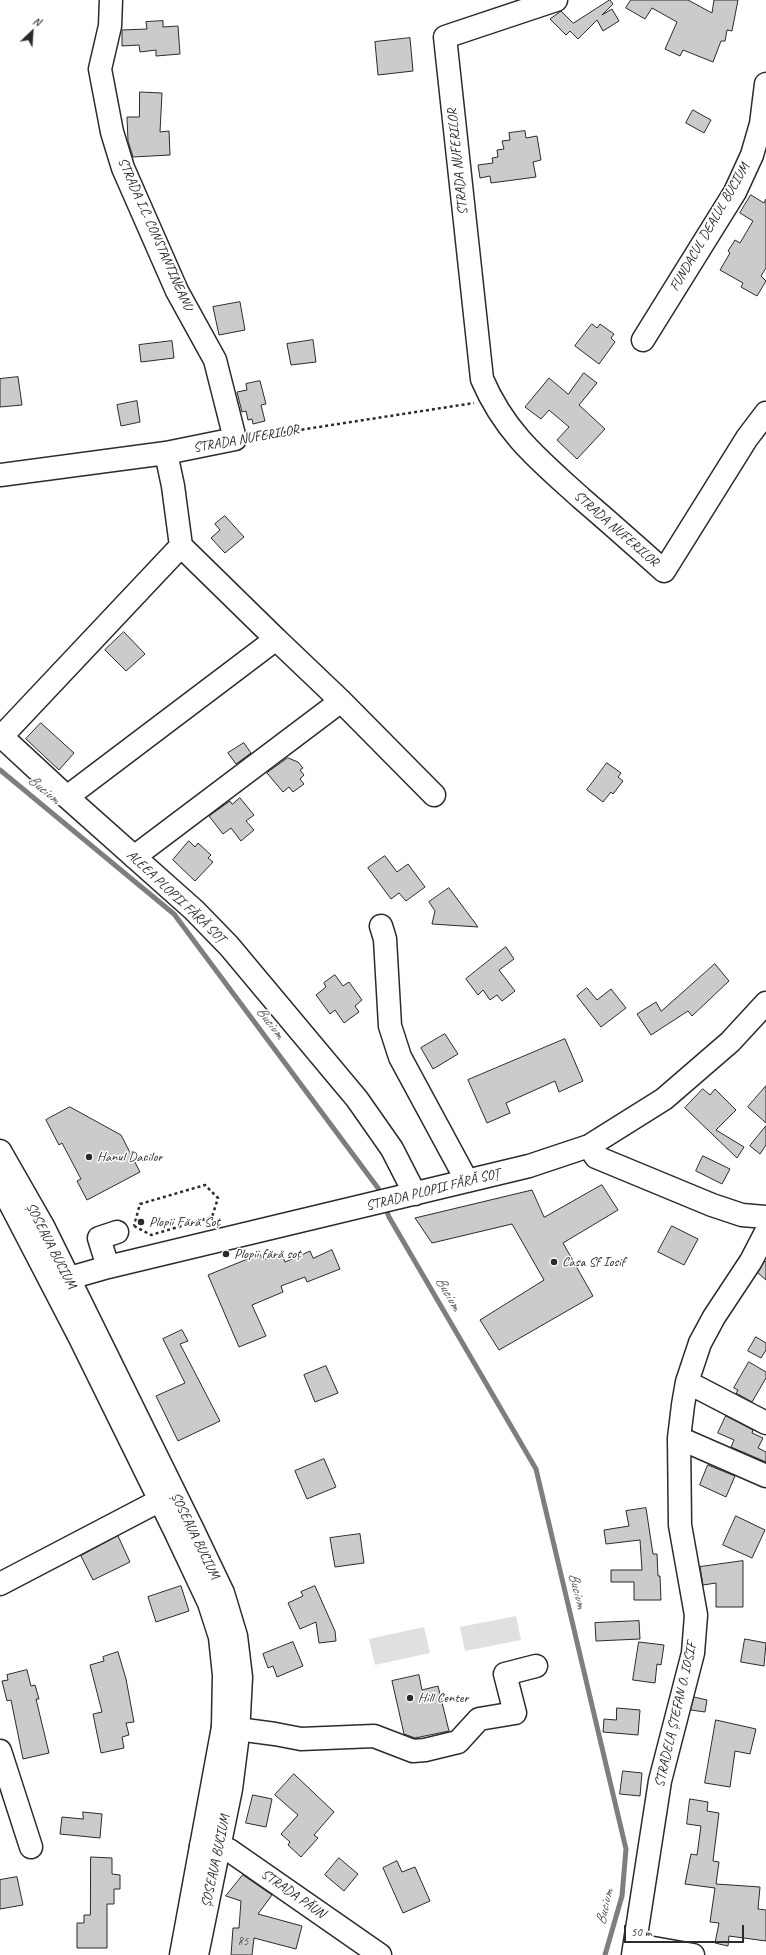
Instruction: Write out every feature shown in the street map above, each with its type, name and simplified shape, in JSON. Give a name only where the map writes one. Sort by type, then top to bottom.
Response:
[{"type":"street","name":"STRADA I.C. CONSTANTINEANU","points":[[111,0],[110,26],[100,69],[112,132],[123,168],[177,291],[215,360],[235,439]]},
{"type":"street","name":"STRADA NUFERILOR","points":[[556,0],[445,37],[482,379],[491,401],[512,432],[532,454],[664,571],[747,438],[766,413]]},
{"type":"street","name":"FUNDACUL DEALUL BUCIUM","points":[[643,340],[735,192],[764,124],[766,84]]},
{"type":"street","name":"STRADA NUFERILOR","points":[[0,475],[166,453],[235,439]]},
{"type":"street","points":[[166,453],[173,486],[181,546],[341,701],[434,795]]},
{"type":"street","points":[[1,735],[181,546]]},
{"type":"street","points":[[67,797],[276,639]]},
{"type":"street","points":[[134,857],[341,701]]},
{"type":"street","name":"ALEEA PLOPII FĂRĂ SOȚ","points":[[1,735],[67,797],[194,910],[229,946],[347,1086],[392,1149],[415,1194]]},
{"type":"street","points":[[382,926],[385,939],[390,1026],[400,1057],[467,1181]]},
{"type":"street","name":"STRADA PLOPII FĂRĂ SOȚ","points":[[62,1283],[108,1267],[373,1205],[529,1166],[589,1146],[664,1099],[730,1042],[766,1003]]},
{"type":"street","points":[[589,1146],[596,1157],[673,1190],[742,1215],[766,1217]]},
{"type":"street","name":"ȘOSEAUA BUCIUM","points":[[0,1151],[44,1228],[62,1283]]},
{"type":"street","name":"ȘOSEAUA BUCIUM","points":[[0,1184],[62,1283],[167,1496],[223,1593],[236,1636],[241,1677],[231,1728],[231,1789],[209,1847],[181,1955]]},
{"type":"street","points":[[108,1267],[99,1238],[125,1229]]},
{"type":"street","name":"STRADELA ȘTEFAN O. IOSIF","points":[[634,1950],[648,1848],[660,1781],[693,1653],[696,1615],[680,1525],[679,1438],[687,1382],[700,1343],[714,1317],[751,1261],[766,1232]]},
{"type":"street","points":[[687,1382],[766,1423]]},
{"type":"street","points":[[679,1438],[766,1476]]},
{"type":"street","points":[[0,1584],[167,1496]]},
{"type":"street","points":[[231,1728],[300,1739],[374,1736],[413,1751],[425,1750],[458,1742],[479,1719],[515,1713],[505,1674],[536,1666]]},
{"type":"street","points":[[0,1751],[4,1781],[31,1847]]},
{"type":"street","name":"ȘOSEAUA BUCIUM","points":[[198,1955],[209,1847]]},
{"type":"street","name":"STRADA PĂUN","points":[[209,1847],[230,1850],[380,1955]]},
{"type":"street","points":[[634,1950],[693,1955]]},
{"type":"path","name":"STRADA NUFERILOR","points":[[235,439],[491,401]]},
{"type":"path","points":[[205,1185],[218,1198],[212,1217],[151,1235],[125,1229],[140,1204],[205,1185]]},
{"type":"shaded area","points":[[516,1616],[521,1640],[465,1651],[460,1627]]},
{"type":"shaded area","points":[[424,1627],[430,1653],[375,1665],[369,1639]]},
{"type":"building","points":[[610,0],[613,4],[602,15],[612,9],[619,21],[603,31],[597,20],[578,39],[570,31],[566,35],[550,19],[561,11],[573,23]]},
{"type":"building","points":[[631,0],[688,0],[712,13],[714,0],[738,0],[732,31],[727,30],[725,41],[721,41],[713,62],[683,50],[680,56],[665,49],[677,22],[652,8],[645,19],[626,8]]},
{"type":"building","points":[[163,21],[163,27],[178,26],[180,54],[156,56],[156,50],[140,52],[139,45],[122,46],[122,30],[147,29],[146,22]]},
{"type":"building","points":[[410,38],[413,71],[378,75],[375,42]]},
{"type":"building","points":[[140,92],[162,93],[160,132],[169,131],[170,155],[133,157],[128,141],[127,117],[139,117]]},
{"type":"building","points":[[693,110],[711,120],[704,133],[686,123]]},
{"type":"building","points":[[525,131],[526,138],[537,136],[541,160],[533,162],[536,177],[491,183],[490,176],[480,178],[478,165],[493,163],[492,158],[498,157],[497,150],[504,149],[502,141],[510,140],[509,133]]},
{"type":"building","points":[[751,195],[764,203],[766,199],[766,268],[761,276],[766,281],[757,296],[741,287],[743,283],[720,270],[730,253],[728,251],[735,240],[740,243],[753,221],[740,213]]},
{"type":"building","points":[[240,302],[245,330],[219,335],[213,307]]},
{"type":"building","points":[[592,324],[597,328],[600,324],[614,334],[611,338],[615,342],[599,364],[575,346]]},
{"type":"building","points":[[313,340],[316,362],[291,365],[287,344]]},
{"type":"building","points":[[172,341],[174,358],[141,362],[139,345]]},
{"type":"building","points":[[584,373],[597,383],[579,405],[605,429],[577,459],[557,440],[569,427],[549,410],[541,419],[525,407],[549,378],[568,394]]},
{"type":"building","points":[[18,377],[22,405],[0,407],[0,379]]},
{"type":"building","points":[[260,381],[266,404],[261,405],[265,421],[253,424],[252,419],[248,420],[246,411],[242,412],[237,392],[247,390],[246,384]]},
{"type":"building","points":[[137,401],[140,422],[121,426],[117,405]]},
{"type":"building","points":[[225,516],[244,537],[225,553],[211,538],[220,530],[215,524]]},
{"type":"building","points":[[124,632],[145,654],[126,671],[105,650]]},
{"type":"building","points":[[41,723],[74,753],[59,770],[26,739]]},
{"type":"building","points":[[244,743],[251,753],[236,764],[228,753]]},
{"type":"building","points":[[288,758],[298,762],[303,768],[300,770],[304,775],[300,779],[304,784],[293,792],[289,787],[283,792],[267,773]]},
{"type":"building","points":[[607,763],[621,773],[618,777],[623,781],[613,794],[611,792],[603,802],[587,790]]},
{"type":"building","points":[[240,798],[254,815],[246,821],[254,830],[241,841],[231,828],[223,834],[209,816],[230,801],[232,804]]},
{"type":"building","points":[[189,841],[195,847],[198,843],[211,855],[208,858],[213,862],[195,881],[173,860]]},
{"type":"building","points":[[385,856],[397,872],[408,864],[425,887],[406,901],[399,893],[391,899],[368,868]]},
{"type":"building","points":[[449,888],[478,927],[432,924],[435,911],[429,902]]},
{"type":"building","points":[[506,947],[514,959],[499,970],[515,991],[502,1001],[497,995],[490,1000],[483,990],[478,995],[466,979]]},
{"type":"building","points":[[715,964],[729,981],[692,1016],[688,1011],[651,1035],[637,1014],[656,1002],[661,1011]]},
{"type":"building","points":[[335,975],[343,986],[349,982],[362,1000],[355,1006],[359,1012],[344,1023],[335,1010],[330,1014],[316,995],[326,987],[324,983]]},
{"type":"building","points":[[587,988],[597,1000],[611,989],[626,1008],[601,1027],[577,996]]},
{"type":"building","points":[[445,1034],[458,1054],[433,1069],[421,1048]]},
{"type":"building","points":[[565,1039],[583,1081],[559,1092],[555,1081],[506,1103],[510,1113],[487,1123],[468,1080]]},
{"type":"building","points":[[766,1086],[766,1123],[748,1107]]},
{"type":"building","points":[[703,1089],[710,1095],[715,1089],[736,1110],[716,1130],[744,1147],[737,1158],[685,1108]]},
{"type":"building","points":[[70,1107],[121,1135],[140,1172],[87,1200],[77,1181],[81,1179],[62,1143],[59,1145],[46,1120]]},
{"type":"building","points":[[766,1126],[766,1145],[760,1154],[750,1146]]},
{"type":"building","points":[[703,1156],[730,1169],[722,1184],[696,1171]]},
{"type":"building","name":"Casa Sf Iosif","points":[[602,1185],[618,1210],[563,1243],[593,1296],[499,1350],[480,1320],[544,1280],[512,1224],[432,1243],[415,1218],[532,1190],[544,1217]]},
{"type":"building","points":[[672,1226],[698,1239],[684,1265],[658,1252]]},
{"type":"building","points":[[332,1250],[340,1269],[307,1282],[305,1277],[281,1286],[283,1292],[252,1305],[266,1336],[239,1347],[208,1275],[260,1254],[263,1260],[281,1253],[285,1262],[310,1251],[313,1258]]},
{"type":"building","points":[[765,1261],[766,1262],[766,1280],[758,1273]]},
{"type":"building","points":[[182,1330],[188,1341],[180,1344],[220,1421],[178,1441],[156,1396],[185,1383],[163,1339]]},
{"type":"building","points":[[756,1337],[766,1343],[766,1350],[761,1358],[748,1351]]},
{"type":"building","points":[[749,1362],[766,1372],[766,1378],[752,1402],[736,1393],[738,1390],[734,1388]]},
{"type":"building","points":[[326,1366],[338,1393],[315,1402],[304,1375]]},
{"type":"building","points":[[726,1416],[753,1430],[752,1433],[763,1438],[758,1448],[766,1452],[766,1462],[731,1447],[734,1440],[718,1433]]},
{"type":"building","points":[[324,1459],[336,1487],[307,1499],[295,1471]]},
{"type":"building","points":[[708,1465],[735,1476],[726,1497],[700,1485]]},
{"type":"building","points":[[646,1508],[653,1554],[657,1554],[661,1600],[634,1600],[634,1582],[611,1582],[611,1570],[642,1570],[640,1540],[606,1544],[604,1530],[629,1526],[626,1511]]},
{"type":"building","points":[[736,1516],[765,1530],[752,1558],[723,1545]]},
{"type":"building","points":[[360,1534],[364,1563],[335,1567],[330,1538]]},
{"type":"building","points":[[118,1536],[130,1562],[93,1580],[81,1556]]},
{"type":"building","points":[[743,1561],[743,1607],[716,1607],[716,1583],[703,1585],[700,1567]]},
{"type":"building","points":[[181,1586],[189,1611],[156,1622],[148,1597]]},
{"type":"building","points":[[315,1586],[335,1631],[336,1641],[319,1643],[316,1622],[300,1629],[288,1603],[303,1596],[301,1592]]},
{"type":"building","points":[[639,1621],[640,1639],[596,1641],[595,1623]]},
{"type":"building","points":[[745,1639],[766,1643],[764,1666],[741,1662]]},
{"type":"building","points":[[293,1642],[303,1666],[277,1677],[273,1666],[268,1668],[263,1654]]},
{"type":"building","points":[[639,1642],[664,1645],[661,1665],[657,1664],[655,1683],[633,1680]]},
{"type":"building","points":[[118,1652],[126,1679],[134,1722],[126,1723],[129,1735],[122,1737],[124,1748],[101,1753],[93,1714],[102,1712],[90,1665],[104,1661],[103,1657]]},
{"type":"building","points":[[27,1670],[31,1686],[35,1685],[39,1699],[36,1699],[49,1753],[23,1759],[11,1700],[7,1701],[2,1681],[8,1680],[7,1675]]},
{"type":"building","points":[[419,1675],[422,1690],[438,1686],[449,1731],[415,1738],[404,1734],[392,1681]]},
{"type":"building","points":[[694,1697],[707,1700],[705,1712],[691,1710]]},
{"type":"building","points":[[617,1708],[640,1710],[638,1735],[603,1732],[604,1719],[616,1720]]},
{"type":"building","points":[[716,1720],[756,1729],[750,1754],[735,1751],[730,1787],[705,1783]]},
{"type":"building","points":[[623,1771],[642,1773],[640,1796],[620,1794]]},
{"type":"building","points":[[294,1774],[334,1812],[314,1835],[318,1838],[301,1857],[288,1845],[290,1842],[281,1834],[298,1815],[275,1795]]},
{"type":"building","points":[[253,1795],[272,1799],[266,1827],[246,1823]]},
{"type":"building","points":[[690,1799],[708,1802],[707,1811],[719,1813],[713,1861],[719,1862],[716,1884],[760,1887],[758,1909],[766,1910],[766,1941],[729,1936],[728,1946],[715,1943],[719,1923],[710,1922],[715,1888],[685,1884],[691,1854],[697,1855],[701,1826],[687,1824]]},
{"type":"building","points":[[83,1812],[102,1814],[100,1838],[60,1834],[62,1817],[83,1819]]},
{"type":"building","points":[[91,1857],[112,1858],[112,1874],[120,1875],[120,1889],[114,1889],[114,1904],[107,1904],[107,1948],[77,1948],[77,1923],[84,1923],[84,1915],[90,1915]]},
{"type":"building","points":[[339,1858],[358,1874],[344,1891],[325,1875]]},
{"type":"building","points":[[397,1861],[402,1872],[415,1867],[430,1901],[403,1913],[383,1868]]},
{"type":"building","points":[[243,1875],[272,1895],[258,1914],[302,1926],[296,1949],[254,1938],[252,1955],[231,1955],[233,1928],[239,1928],[241,1901],[226,1896]]},
{"type":"building","points":[[17,1877],[23,1905],[0,1909],[0,1880]]},
{"type":"waterway","name":"Bucium","points":[[0,770],[174,914],[378,1188],[381,1196]]},
{"type":"waterway","name":"Bucium","points":[[385,1206],[389,1217],[536,1469],[626,1849],[622,1896],[605,1955]]},
{"type":"place","name":"Hanul Dacilor","points":[[89,1157]]},
{"type":"place","name":"Plopii Fără Soț","points":[[141,1222]]},
{"type":"place","name":"Plopii fără soț","points":[[226,1254]]},
{"type":"place","name":"Casa Sf Iosif","points":[[554,1262]]},
{"type":"place","name":"Hill Center","points":[[410,1698]]}]
